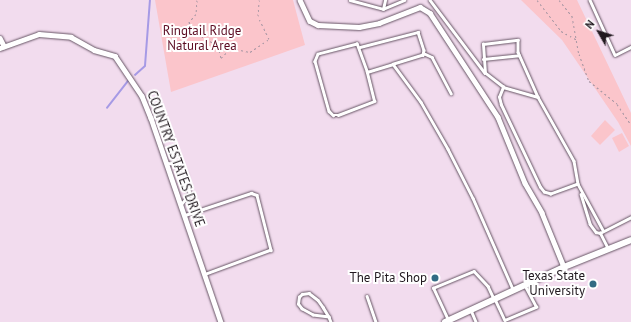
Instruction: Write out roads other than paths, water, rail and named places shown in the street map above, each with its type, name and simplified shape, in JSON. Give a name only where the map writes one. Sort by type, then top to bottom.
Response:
[{"type":"main road","points":[[446,321],[564,267],[631,240]]},
{"type":"street","points":[[300,0],[310,21],[318,25],[359,26],[372,24],[420,7],[430,13],[498,117],[525,183],[542,213],[564,267]]},
{"type":"street","name":"COUNTRY ESTATES DRIVE","points":[[2,47],[39,34],[71,37],[94,50],[115,56],[142,96],[206,274],[221,322]]},
{"type":"street","points":[[0,38],[2,47]]},
{"type":"lane","points":[[350,0],[383,9],[404,0]]},
{"type":"lane","points":[[383,9],[385,0]]},
{"type":"lane","points":[[430,0],[485,73],[503,87],[538,97]]},
{"type":"lane","points":[[590,0],[615,55],[631,47]]},
{"type":"lane","points":[[360,47],[374,101],[359,109],[333,115],[327,104],[316,57],[352,44],[360,47],[418,32],[423,53]]},
{"type":"lane","points":[[485,73],[483,44],[518,40],[519,55],[538,97],[574,161],[578,184],[590,224],[596,232],[600,233],[608,249]]},
{"type":"lane","points":[[367,72],[422,55],[423,53]]},
{"type":"lane","points":[[423,53],[432,57],[451,93]]},
{"type":"lane","points":[[484,59],[519,55]]},
{"type":"lane","points":[[393,64],[421,102],[451,156],[473,198],[514,290]]},
{"type":"lane","points":[[503,87],[499,97],[501,105],[540,187],[544,192],[551,194],[578,184]]},
{"type":"lane","points":[[166,163],[179,164],[186,175],[190,194],[181,205]]},
{"type":"lane","points":[[581,192],[594,210],[603,230]]},
{"type":"lane","points":[[185,215],[251,193],[257,195],[271,250],[206,274]]},
{"type":"lane","points":[[600,233],[603,230],[631,217]]},
{"type":"lane","points":[[446,321],[433,288],[474,271],[488,286],[505,320],[536,307],[525,285]]},
{"type":"lane","points":[[329,317],[314,315],[302,309],[298,304],[299,297],[302,294],[310,293],[318,300],[329,317],[331,322]]},
{"type":"lane","points":[[367,296],[376,322]]},
{"type":"lane","points":[[471,310],[476,322]]},
{"type":"waterway","points":[[135,75],[145,66],[150,0]]},
{"type":"waterway","points":[[107,108],[128,81]]},
{"type":"place","name":"The Pita Shop","points":[[435,278]]},
{"type":"place","name":"Texas State University","points":[[593,284]]},
{"type":"park label","name":"Ringtail Ridge Natural Area","points":[[202,40]]}]
